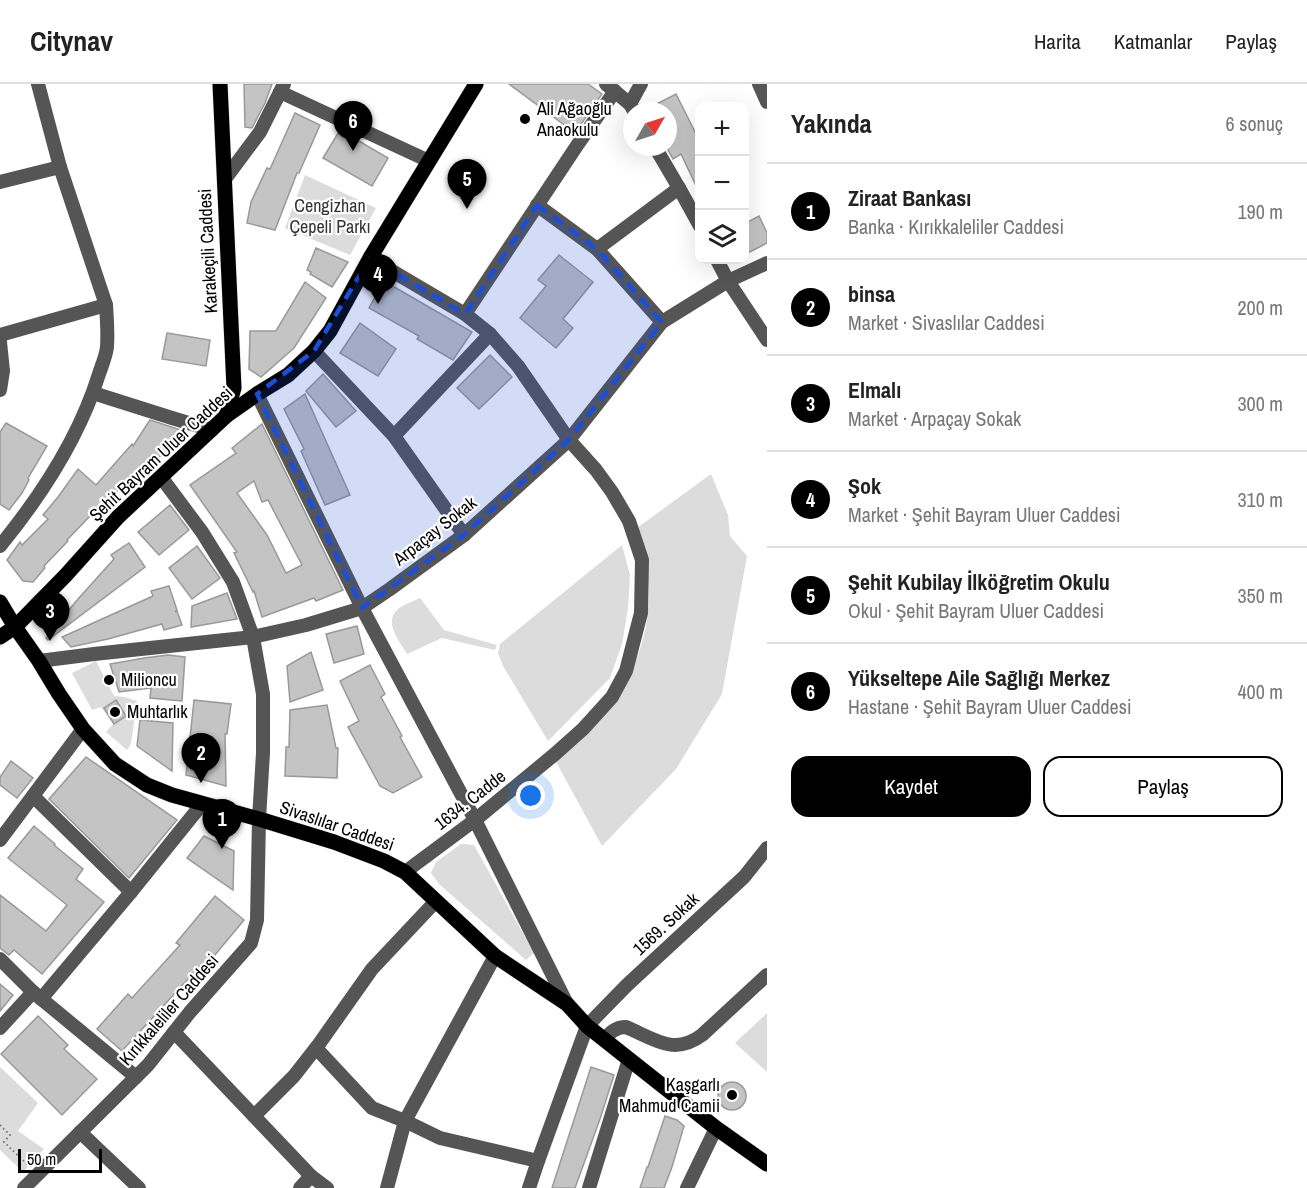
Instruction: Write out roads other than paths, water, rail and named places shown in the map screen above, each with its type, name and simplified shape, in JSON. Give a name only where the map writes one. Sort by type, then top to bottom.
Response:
[{"type":"main road","name":"Karakeçili Caddesi","points":[[220,84],[234,388],[226,416]]},
{"type":"main road","name":"Şehit Bayram Uluer Caddesi","points":[[0,637],[15,627],[118,517],[226,416],[288,375],[314,351],[330,331],[370,258],[476,84]]},
{"type":"main road","name":"Sivaslılar Caddesi","points":[[0,602],[83,729],[116,764],[147,785],[172,795],[334,842],[384,861],[405,872],[495,956],[567,1004],[587,1026],[716,1128],[767,1164]]},
{"type":"street","points":[[0,546],[23,518],[72,439],[93,393],[107,349],[106,305],[60,167],[38,84]]},
{"type":"street","points":[[634,102],[641,84]]},
{"type":"street","points":[[759,84],[767,102]]},
{"type":"street","points":[[225,179],[260,132],[282,88],[429,162]]},
{"type":"street","points":[[465,314],[578,144],[611,88],[626,102]]},
{"type":"street","points":[[660,156],[695,218]]},
{"type":"street","points":[[0,182],[60,167]]},
{"type":"street","points":[[597,249],[679,188]]},
{"type":"street","points":[[537,205],[597,249],[662,322]]},
{"type":"street","name":"1634. Cadde","points":[[370,258],[465,314],[490,334],[518,366],[568,440],[596,470],[612,492],[629,521],[642,560],[641,613],[626,671],[612,697],[583,729],[555,754],[475,820],[405,872]]},
{"type":"street","name":"Arpaçay Sokak","points":[[39,661],[253,637],[306,625],[362,608],[464,535],[568,440],[662,322],[728,281],[767,263]]},
{"type":"street","points":[[719,264],[767,340]]},
{"type":"street","points":[[0,335],[106,305]]},
{"type":"street","points":[[394,436],[490,334]]},
{"type":"street","points":[[0,342],[3,371],[0,390]]},
{"type":"street","points":[[314,351],[394,436],[464,535]]},
{"type":"street","points":[[93,393],[212,430]]},
{"type":"street","points":[[257,394],[362,608],[475,820],[567,1004]]},
{"type":"street","name":"Kırıkkaleliler Caddesi","points":[[24,1188],[148,1065],[251,943],[258,920],[263,694],[253,637],[233,582],[202,532],[161,477]]},
{"type":"street","points":[[0,840],[83,729]]},
{"type":"street","points":[[33,796],[131,892]]},
{"type":"street","points":[[0,1028],[37,995],[131,892],[202,804]]},
{"type":"street","name":"1569. Sokak","points":[[587,1026],[627,985],[744,877],[767,848]]},
{"type":"street","points":[[254,1116],[294,1076],[372,969],[436,901]]},
{"type":"street","points":[[387,1188],[405,1121],[495,956]]},
{"type":"street","points":[[0,959],[37,995],[136,1077]]},
{"type":"street","points":[[604,1039],[615,1029],[626,1027],[661,1043],[676,1045],[691,1042],[702,1035],[767,975]]},
{"type":"street","points":[[529,1188],[587,1026]]},
{"type":"street","points":[[174,1032],[310,1176],[327,1188]]},
{"type":"street","points":[[316,1048],[372,1108],[440,1138],[538,1161]]},
{"type":"street","points":[[590,1188],[629,1059]]},
{"type":"street","points":[[687,1188],[716,1128]]},
{"type":"street","points":[[80,1132],[139,1188]]},
{"type":"street","points":[[300,1188],[310,1176]]},
{"type":"place","name":"Ali Ağaoğlu Anaokulu","points":[[525,119]]},
{"type":"place","name":"Yükseltepe Aile Sağlığı Merkez","points":[[353,151]]},
{"type":"place","name":"Şehit Kubilay İlköğretim Okulu","points":[[467,209]]},
{"type":"place","name":"Şok","points":[[378,304]]},
{"type":"place","name":"Elmalı","points":[[50,641]]},
{"type":"place","name":"Milioncu","points":[[109,680]]},
{"type":"place","name":"Muhtarlık","points":[[115,712]]},
{"type":"place","name":"binsa","points":[[201,783]]},
{"type":"place","name":"Ziraat Bankası","points":[[222,849]]},
{"type":"place","name":"Kaşgarlı Mahmud Camii","points":[[732,1095]]},
{"type":"park label","name":"Cengizhan Çepeli Parkı","points":[[330,216]]}]
